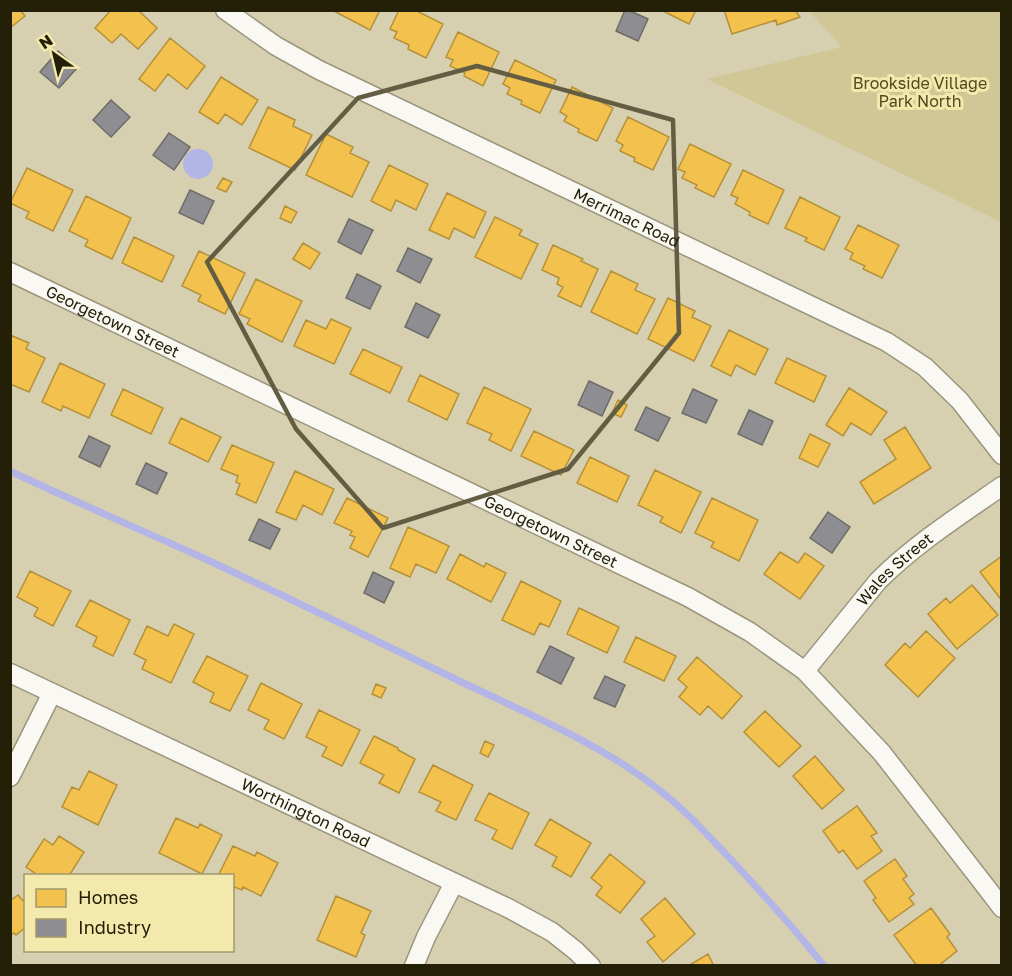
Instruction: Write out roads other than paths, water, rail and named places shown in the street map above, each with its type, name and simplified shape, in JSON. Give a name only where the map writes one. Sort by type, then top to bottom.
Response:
[{"type":"street","name":"Merrimac Road","points":[[225,10],[276,45],[319,70],[887,342],[925,368],[960,400],[1002,455]]},
{"type":"street","name":"Georgetown Street","points":[[10,272],[688,597],[750,632],[805,671],[882,753],[994,882],[1002,908]]},
{"type":"street","name":"Wales Street","points":[[805,671],[892,567],[921,543],[1002,486]]},
{"type":"street","name":"Worthington Road","points":[[10,673],[508,908],[552,932],[591,966]]},
{"type":"street","points":[[10,777],[52,693]]},
{"type":"street","points":[[414,966],[426,936],[454,883]]},
{"type":"water","points":[[198,149],[209,153],[213,164],[209,175],[198,179],[187,175],[183,164],[187,153]]},
{"type":"waterway","points":[[10,471],[201,557],[555,726],[609,755],[658,789],[690,817],[771,903],[824,966]]},
{"type":"park label","name":"Brookside Village Park North","points":[[920,92]]}]
